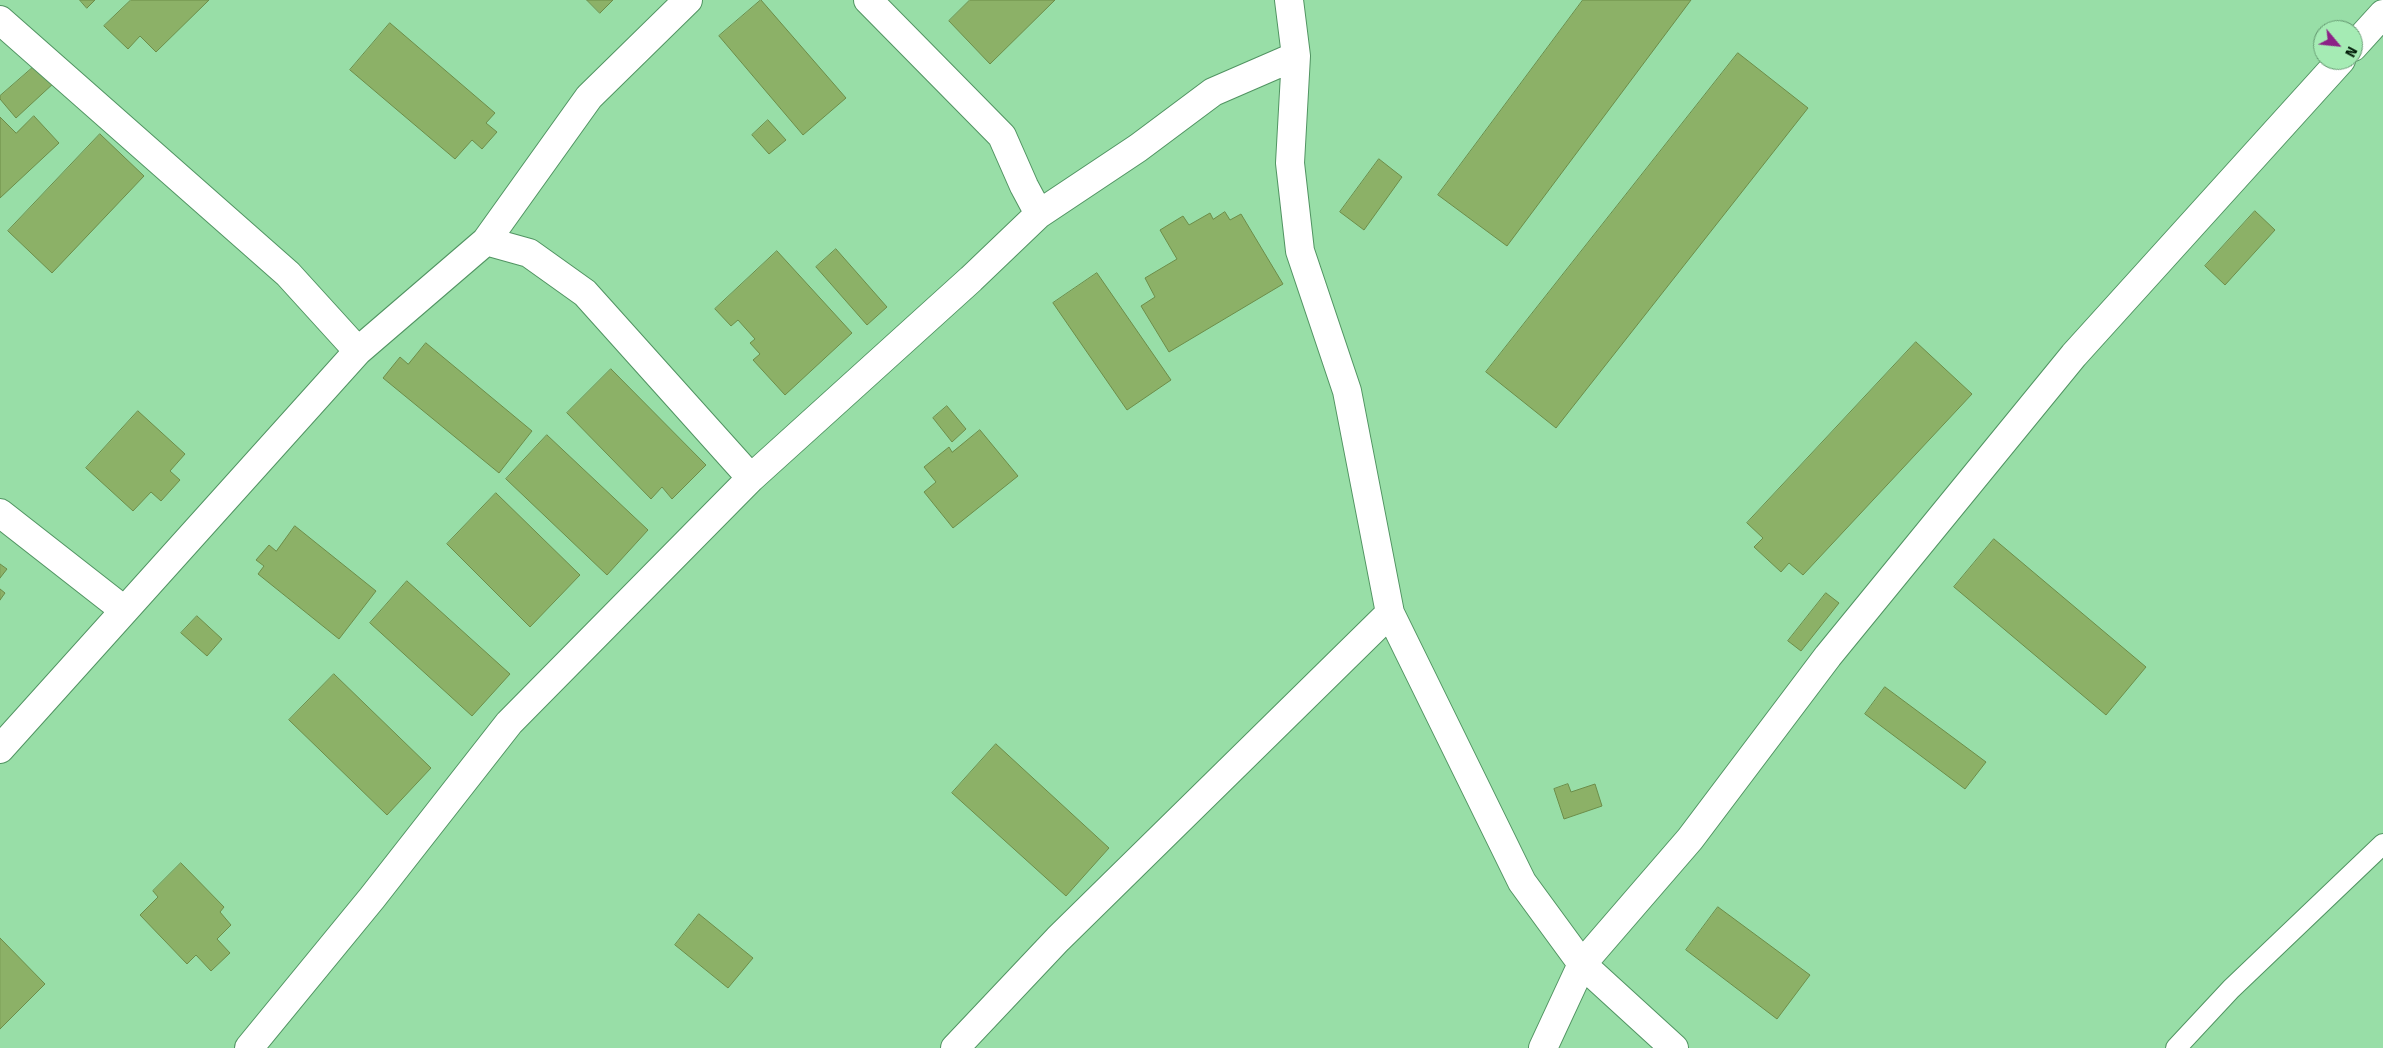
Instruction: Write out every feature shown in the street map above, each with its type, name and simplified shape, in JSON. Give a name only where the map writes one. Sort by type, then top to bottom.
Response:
[{"type":"street","points":[[0,749],[358,351],[486,241],[589,97],[688,0]]},
{"type":"street","points":[[868,0],[1002,136],[1024,186],[1039,214]]},
{"type":"street","points":[[1289,0],[1296,56],[1290,163],[1300,251],[1346,391],[1390,612],[1522,882],[1582,964],[1674,1048]]},
{"type":"street","points":[[2363,36],[2383,14]]},
{"type":"street","points":[[0,20],[288,274],[358,351]]},
{"type":"street","points":[[249,1048],[372,898],[509,723],[751,478],[971,279],[1039,214],[1138,148],[1213,92],[1296,56]]},
{"type":"street","points":[[1543,1048],[1582,964],[1690,839],[1828,656],[2074,355],[2332,70]]},
{"type":"street","points":[[486,241],[529,253],[585,293],[751,478]]},
{"type":"street","points":[[0,513],[124,610]]},
{"type":"street","points":[[955,1048],[1058,939],[1390,612]]},
{"type":"lane","points":[[2176,1048],[2231,990],[2383,844]]},
{"type":"building","points":[[80,0],[95,0],[87,8]]},
{"type":"building","points":[[131,0],[209,0],[156,52],[140,36],[128,49],[104,26]]},
{"type":"building","points":[[587,0],[613,0],[600,13]]},
{"type":"building","points":[[761,0],[846,98],[803,135],[719,36]]},
{"type":"building","points":[[970,0],[1055,0],[990,64],[949,21]]},
{"type":"building","points":[[1583,0],[1691,0],[1507,246],[1438,195]]},
{"type":"building","points":[[390,23],[495,113],[486,123],[497,132],[482,149],[472,140],[455,159],[350,70]]},
{"type":"building","points":[[1738,53],[1808,108],[1556,428],[1486,372]]},
{"type":"building","points":[[38,63],[55,82],[16,118],[0,99],[0,96]]},
{"type":"building","points":[[34,116],[59,143],[0,198],[0,117],[16,133]]},
{"type":"building","points":[[768,120],[786,140],[769,154],[752,135]]},
{"type":"building","points":[[100,134],[144,176],[52,273],[8,231]]},
{"type":"building","points":[[1379,159],[1402,177],[1364,230],[1340,212]]},
{"type":"building","points":[[2255,211],[2275,230],[2225,285],[2205,266]]},
{"type":"building","points":[[1225,212],[1230,220],[1241,214],[1283,284],[1169,352],[1141,306],[1155,297],[1145,278],[1177,259],[1160,230],[1183,216],[1189,225],[1210,213],[1213,219]]},
{"type":"building","points":[[836,249],[887,307],[867,325],[816,267]]},
{"type":"building","points":[[777,251],[852,333],[785,395],[753,360],[760,354],[750,343],[755,339],[738,320],[731,326],[715,309]]},
{"type":"building","points":[[1097,273],[1171,380],[1127,410],[1053,303]]},
{"type":"building","points":[[1916,342],[1972,394],[1803,575],[1789,563],[1781,572],[1754,547],[1763,538],[1747,523]]},
{"type":"building","points":[[426,343],[532,431],[499,473],[383,378],[400,357],[408,364]]},
{"type":"building","points":[[611,369],[706,465],[672,499],[662,487],[651,499],[567,413]]},
{"type":"building","points":[[947,406],[966,429],[952,442],[933,418]]},
{"type":"building","points":[[138,411],[185,454],[170,471],[180,480],[161,501],[151,492],[133,511],[86,468]]},
{"type":"building","points":[[980,430],[1018,476],[953,528],[924,492],[936,482],[924,467],[949,447],[952,452]]},
{"type":"building","points":[[547,435],[648,530],[607,575],[506,479]]},
{"type":"building","points":[[496,493],[580,575],[530,627],[447,544]]},
{"type":"building","points":[[295,526],[376,591],[339,639],[258,574],[264,566],[256,560],[269,545],[276,551]]},
{"type":"building","points":[[1994,539],[2146,667],[2106,715],[1954,587]]},
{"type":"building","points":[[0,564],[7,569],[0,578]]},
{"type":"building","points":[[407,581],[510,674],[472,716],[370,623]]},
{"type":"building","points":[[0,589],[5,593],[0,600]]},
{"type":"building","points":[[1826,593],[1839,603],[1801,651],[1788,641]]},
{"type":"building","points":[[197,616],[222,639],[207,656],[181,633]]},
{"type":"building","points":[[334,674],[431,768],[387,815],[289,720]]},
{"type":"building","points":[[1885,687],[1986,762],[1965,789],[1865,714]]},
{"type":"building","points":[[996,744],[1109,848],[1066,896],[952,793]]},
{"type":"building","points":[[1568,784],[1571,792],[1595,784],[1602,806],[1564,819],[1554,789]]},
{"type":"building","points":[[181,863],[224,907],[220,912],[231,925],[217,939],[230,953],[211,971],[196,955],[187,964],[140,915],[158,897],[153,891]]},
{"type":"building","points":[[1718,907],[1810,975],[1777,1019],[1686,950]]},
{"type":"building","points":[[699,914],[753,958],[728,988],[675,945]]},
{"type":"building","points":[[0,938],[45,984],[0,1029]]}]
